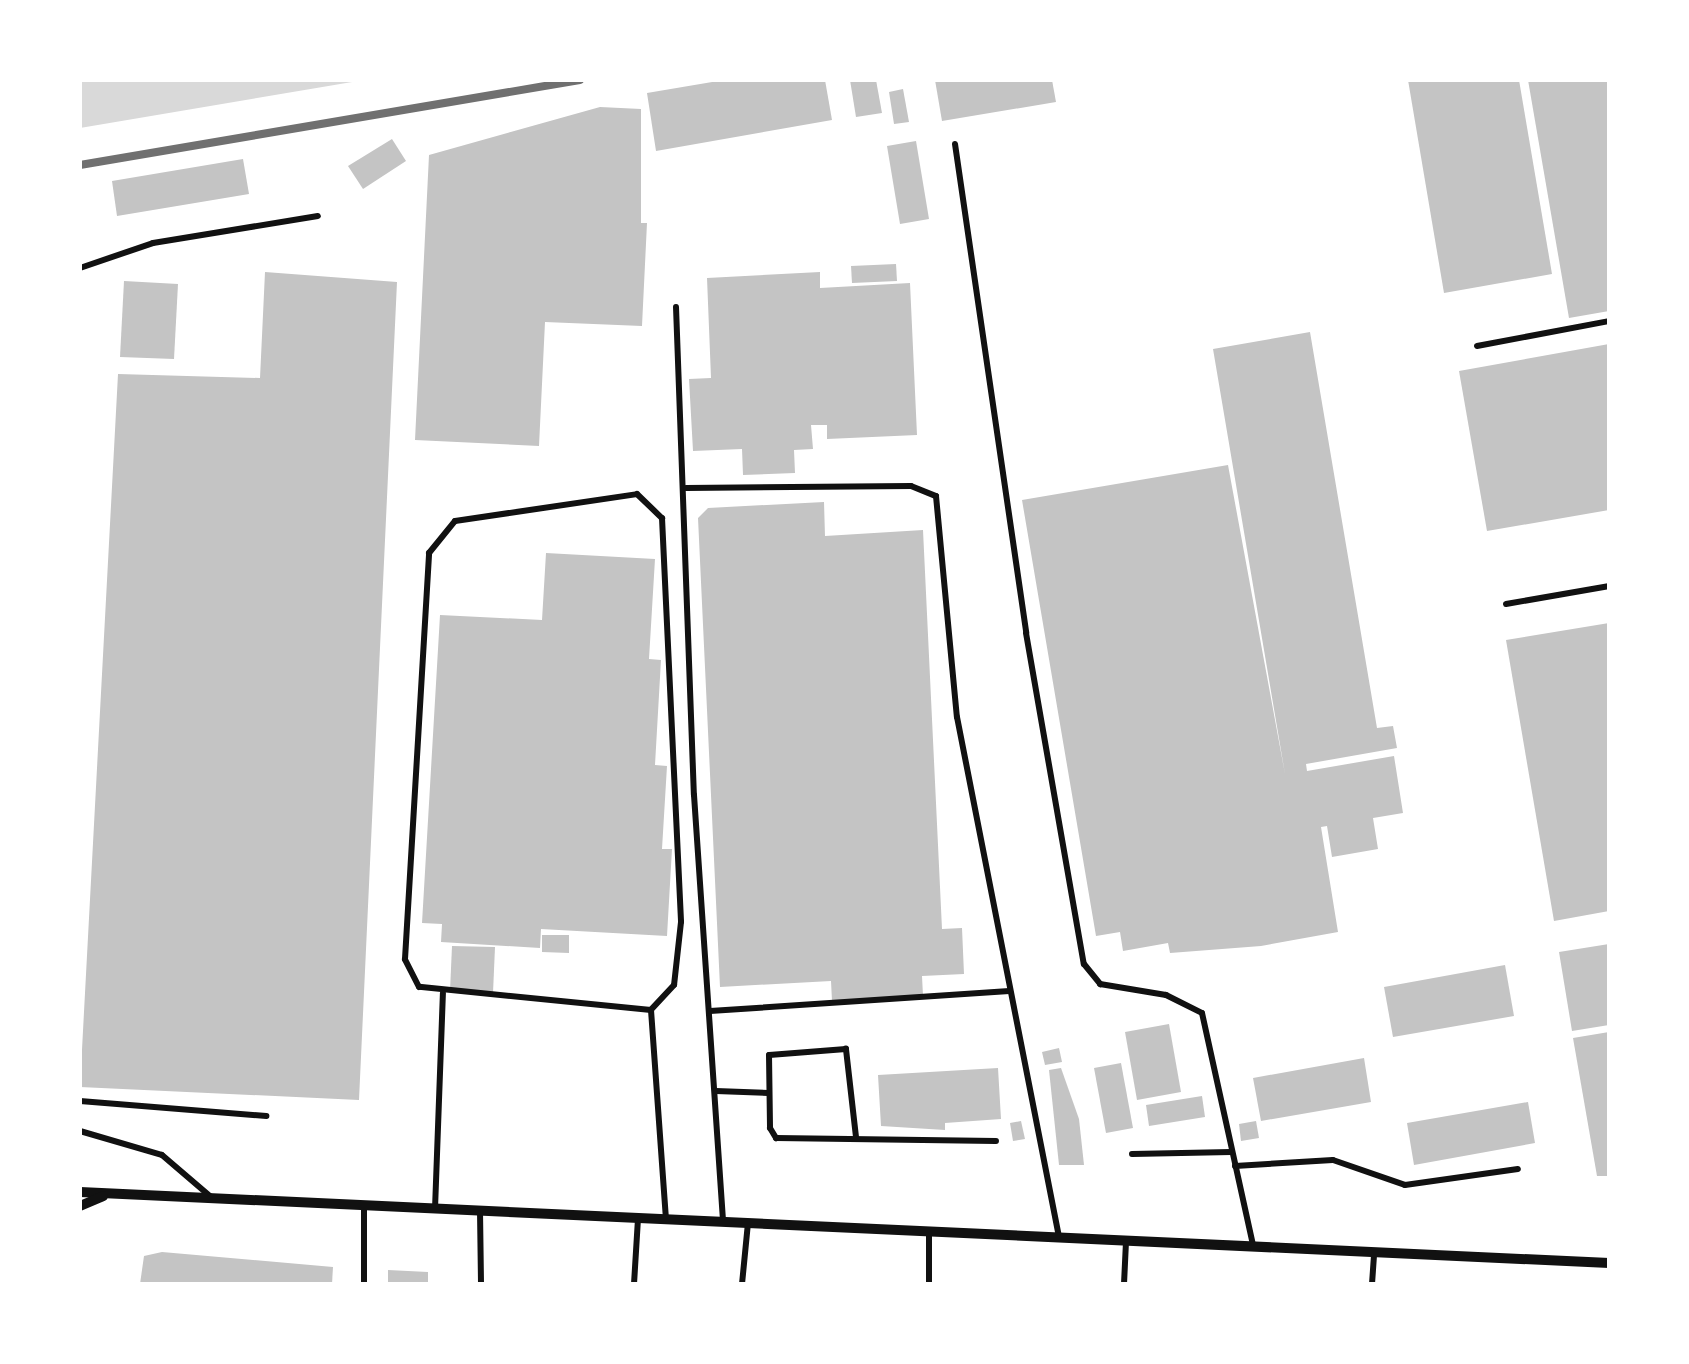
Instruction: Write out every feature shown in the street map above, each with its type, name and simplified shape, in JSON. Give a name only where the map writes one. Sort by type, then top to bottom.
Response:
[{"type":"street","points":[[80,1192],[1609,1263]]},
{"type":"street","points":[[80,1206],[108,1194]]},
{"type":"lane","points":[[955,144],[1026,633],[1084,964],[1100,984],[1166,994],[1202,1014],[1253,1246]]},
{"type":"lane","points":[[80,268],[153,243],[318,216]]},
{"type":"lane","points":[[676,307],[686,488],[694,795],[723,1222]]},
{"type":"lane","points":[[1477,346],[1609,321]]},
{"type":"lane","points":[[686,488],[911,486],[936,496],[957,717],[1059,1237]]},
{"type":"lane","points":[[651,1010],[443,994],[418,987],[406,958],[429,554],[455,521],[636,494],[662,518],[678,773],[678,962],[674,984],[651,1010],[666,1220]]},
{"type":"lane","points":[[1506,604],[1609,586]]},
{"type":"lane","points":[[710,1011],[1009,992]]},
{"type":"lane","points":[[434,1208],[443,994]]},
{"type":"lane","points":[[856,1137],[846,1048],[776,1051],[766,1062],[776,1138],[996,1142]]},
{"type":"lane","points":[[716,1092],[768,1092]]},
{"type":"lane","points":[[80,1101],[266,1116]]},
{"type":"lane","points":[[80,1130],[162,1155],[212,1198]]},
{"type":"lane","points":[[1132,1154],[1232,1152]]},
{"type":"lane","points":[[1234,1166],[1333,1160],[1405,1185],[1518,1170]]},
{"type":"lane","points":[[364,1205],[364,1284]]},
{"type":"lane","points":[[480,1210],[481,1284]]},
{"type":"lane","points":[[634,1284],[638,1218]]},
{"type":"lane","points":[[742,1284],[748,1223]]},
{"type":"lane","points":[[929,1231],[929,1284]]},
{"type":"lane","points":[[1124,1284],[1126,1240]]},
{"type":"lane","points":[[1372,1284],[1374,1252]]},
{"type":"shaded area","points":[[80,80],[364,80],[80,128]]},
{"type":"building","points":[[724,80],[825,80],[832,120],[656,151],[647,93]]},
{"type":"building","points":[[850,80],[876,80],[882,113],[856,117]]},
{"type":"building","points":[[935,80],[1052,80],[1056,102],[942,121]]},
{"type":"building","points":[[1408,80],[1519,80],[1552,274],[1444,293]]},
{"type":"building","points":[[1528,80],[1609,80],[1609,311],[1569,318]]},
{"type":"building","points":[[903,89],[909,122],[894,124],[889,92]]},
{"type":"building","points":[[600,107],[641,109],[641,223],[647,223],[642,326],[545,322],[539,446],[415,440],[429,155]]},
{"type":"building","points":[[392,139],[406,161],[363,189],[348,166]]},
{"type":"building","points":[[916,141],[929,219],[900,224],[887,146]]},
{"type":"building","points":[[243,159],[249,194],[117,216],[112,181]]},
{"type":"building","points":[[896,264],[897,281],[852,283],[851,266]]},
{"type":"building","points":[[265,272],[397,282],[359,1100],[80,1087],[118,374],[260,378]]},
{"type":"building","points":[[820,272],[820,288],[910,283],[917,435],[827,439],[827,425],[811,425],[813,449],[794,450],[795,473],[743,475],[742,449],[693,451],[689,379],[711,378],[707,278]]},
{"type":"building","points":[[124,281],[178,284],[174,359],[120,357]]},
{"type":"building","points":[[1310,332],[1377,728],[1393,726],[1397,748],[1306,764],[1307,771],[1394,756],[1403,813],[1373,818],[1378,849],[1332,857],[1327,826],[1321,827],[1338,932],[1261,946],[1170,953],[1168,943],[1123,951],[1120,932],[1096,936],[1022,500],[1228,465],[1285,774],[1213,349]]},
{"type":"building","points":[[1609,344],[1609,510],[1487,531],[1459,371]]},
{"type":"building","points":[[824,502],[825,536],[923,530],[942,929],[962,928],[964,974],[922,976],[923,996],[832,1001],[831,981],[720,987],[698,518],[708,508]]},
{"type":"building","points":[[546,553],[655,559],[649,659],[661,660],[655,765],[667,766],[662,849],[672,849],[667,936],[541,929],[540,948],[441,942],[442,924],[422,923],[440,615],[542,620]]},
{"type":"building","points":[[1609,623],[1609,911],[1554,921],[1506,640]]},
{"type":"building","points":[[542,935],[569,935],[569,953],[542,952]]},
{"type":"building","points":[[1609,944],[1609,1025],[1572,1031],[1559,952]]},
{"type":"building","points":[[452,946],[495,947],[493,993],[450,991]]},
{"type":"building","points":[[1505,965],[1514,1016],[1393,1037],[1384,987]]},
{"type":"building","points":[[1169,1024],[1181,1092],[1137,1100],[1125,1032]]},
{"type":"building","points":[[1609,1032],[1609,1176],[1597,1176],[1573,1038]]},
{"type":"building","points":[[1059,1048],[1062,1062],[1045,1065],[1042,1052]]},
{"type":"building","points":[[1364,1058],[1371,1102],[1261,1121],[1253,1078]]},
{"type":"building","points":[[1121,1063],[1133,1128],[1106,1133],[1094,1068]]},
{"type":"building","points":[[998,1068],[1001,1119],[945,1123],[945,1130],[881,1126],[878,1075]]},
{"type":"building","points":[[1061,1068],[1079,1119],[1084,1165],[1059,1165],[1049,1070]]},
{"type":"building","points":[[1202,1096],[1205,1117],[1149,1126],[1146,1105]]},
{"type":"building","points":[[1528,1102],[1535,1143],[1414,1165],[1407,1123]]},
{"type":"building","points":[[1021,1121],[1025,1139],[1013,1141],[1010,1123]]},
{"type":"building","points":[[1256,1121],[1259,1138],[1241,1141],[1239,1124]]},
{"type":"building","points":[[162,1252],[333,1267],[332,1284],[140,1284],[144,1256]]},
{"type":"building","points":[[388,1270],[428,1272],[428,1284],[388,1284]]},
{"type":"railway","points":[[80,165],[580,80]]}]
